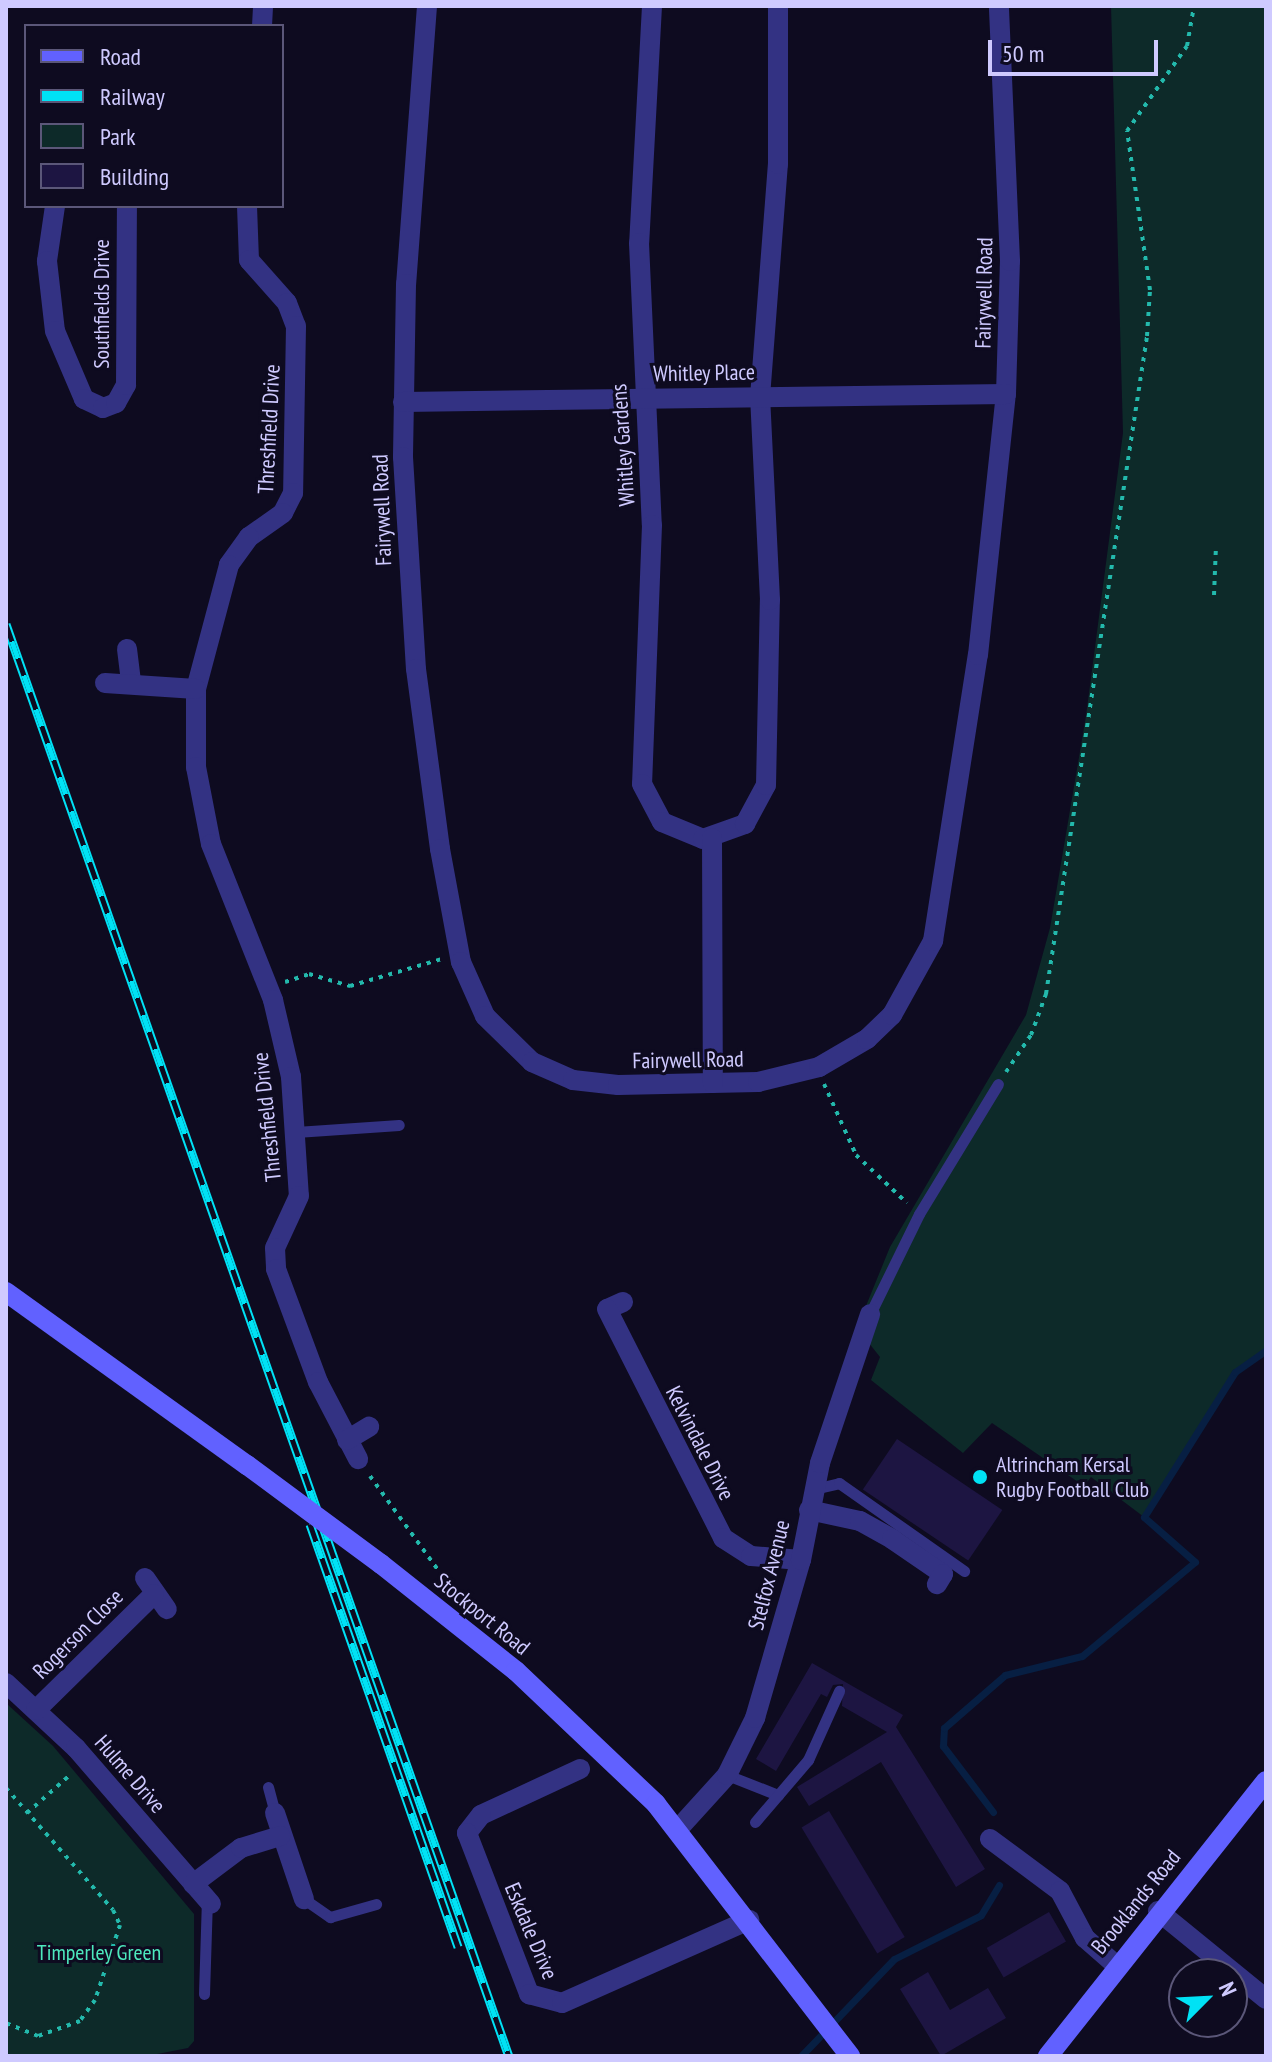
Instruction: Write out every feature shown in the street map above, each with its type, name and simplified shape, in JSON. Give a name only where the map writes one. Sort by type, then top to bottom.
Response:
[{"type":"main road","name":"Stockport Road","points":[[8,1297],[247,1465],[381,1564],[516,1671],[679,1828],[846,2051]]},
{"type":"main road","name":"Brooklands Road","points":[[1048,2056],[1158,1911],[1266,1781]]},
{"type":"street","name":"Fairywell Road","points":[[427,6],[403,402],[416,669],[459,954],[485,1016],[507,1043],[545,1069],[603,1085],[773,1080],[819,1067],[856,1047],[892,1015],[933,941],[972,698],[1006,394],[1010,261],[999,6]]},
{"type":"street","name":"Whitley Gardens","points":[[652,6],[640,192],[644,398],[652,525],[642,784],[651,809],[667,827],[712,838]]},
{"type":"street","points":[[713,1083],[712,838],[750,819],[766,785],[770,600],[760,397],[778,164],[778,6]]},
{"type":"street","name":"Southfields Drive","points":[[55,208],[47,261],[55,331],[84,399],[103,408],[116,403],[126,385],[127,208]]},
{"type":"street","name":"Threshfield Drive","points":[[247,208],[249,260],[287,303],[296,326],[293,493],[283,513],[234,556],[196,689],[194,746],[204,817],[269,988],[291,1077],[299,1196],[274,1258],[318,1382],[358,1459]]},
{"type":"street","name":"Whitley Place","points":[[403,402],[1006,394]]},
{"type":"street","points":[[127,649],[131,681]]},
{"type":"street","points":[[105,683],[131,681],[196,689]]},
{"type":"street","name":"Kelvindale Drive","points":[[623,1302],[607,1309],[723,1538],[751,1556],[801,1560]]},
{"type":"street","name":"Stelfox Avenue","points":[[679,1828],[727,1775],[759,1704],[801,1560],[814,1489],[870,1314]]},
{"type":"street","points":[[347,1440],[369,1427]]},
{"type":"street","points":[[809,1510],[860,1521],[892,1539],[943,1574],[937,1584]]},
{"type":"street","name":"Rogerson Close","points":[[36,1710],[155,1593]]},
{"type":"street","name":"Hulme Drive","points":[[6,1683],[87,1760],[204,1896]]},
{"type":"street","name":"Eskdale Drive","points":[[580,1769],[481,1815],[467,1833],[529,1994],[562,2003],[749,1920]]},
{"type":"street","points":[[275,1813],[280,1836],[304,1899]]},
{"type":"street","points":[[204,1896],[241,1848],[280,1836]]},
{"type":"street","points":[[990,1839],[1060,1891],[1085,1938],[1116,1965]]},
{"type":"street","points":[[1158,1911],[1266,1999]]},
{"type":"lane","points":[[870,1314],[919,1214],[998,1084]]},
{"type":"lane","points":[[296,1132],[399,1125]]},
{"type":"lane","points":[[814,1489],[839,1483],[964,1571]]},
{"type":"lane","points":[[755,1822],[808,1760],[839,1691]]},
{"type":"lane","points":[[727,1775],[778,1795]]},
{"type":"lane","points":[[268,1787],[275,1813]]},
{"type":"lane","points":[[204,1896],[204,1994]]},
{"type":"lane","points":[[304,1899],[330,1917],[376,1904]]},
{"type":"path","points":[[998,1084],[1031,1035],[1046,994],[1147,336],[1150,290],[1127,131],[1187,46],[1194,6]]},
{"type":"path","points":[[1214,595],[1216,546]]},
{"type":"path","points":[[269,988],[309,974],[350,986],[459,954]]},
{"type":"path","points":[[819,1067],[856,1155],[919,1214]]},
{"type":"path","points":[[358,1459],[459,1600]]},
{"type":"path","points":[[27,1813],[87,1760]]},
{"type":"path","points":[[6,1788],[113,1910],[120,1930],[95,2000],[80,2021],[38,2036],[6,2023]]},
{"type":"green space","points":[[1111,6],[1266,6],[1266,1350],[1235,1372],[1144,1517],[1091,1477],[1084,1486],[992,1423],[963,1453],[871,1380],[880,1357],[857,1328],[890,1247],[1026,1015],[1050,928],[1086,716],[1123,433]]},
{"type":"green space","name":"Timperley Green","points":[[6,1703],[53,1746],[194,1914],[194,2041],[188,2048],[147,2056],[6,2056]]},
{"type":"building","name":"Altrincham Kersal Rugby Football Club","points":[[897,1439],[1002,1510],[968,1561],[863,1490]]},
{"type":"building","points":[[812,1663],[903,1715],[896,1727],[985,1869],[956,1887],[881,1762],[809,1806],[797,1787],[887,1732],[842,1706],[843,1684],[833,1685],[827,1697],[821,1694],[776,1771],[756,1759]]},
{"type":"building","points":[[829,1811],[905,1937],[877,1953],[802,1827]]},
{"type":"building","points":[[1049,1912],[1066,1941],[1004,1977],[987,1948]]},
{"type":"building","points":[[928,1972],[950,2010],[988,1988],[1006,2018],[941,2056],[900,1989]]},
{"type":"waterway","points":[[993,1812],[943,1746],[944,1728],[1005,1675],[1082,1656],[1195,1562],[1144,1517],[1235,1372],[1266,1350]]},
{"type":"waterway","points":[[801,2056],[894,1959],[981,1915],[999,1885]]},
{"type":"railway","points":[[6,624],[509,2056]]},
{"type":"railway","points":[[310,1524],[458,1947]]},
{"type":"place","name":"Altrincham Kersal Rugby Football Club","points":[[980,1477]]}]
